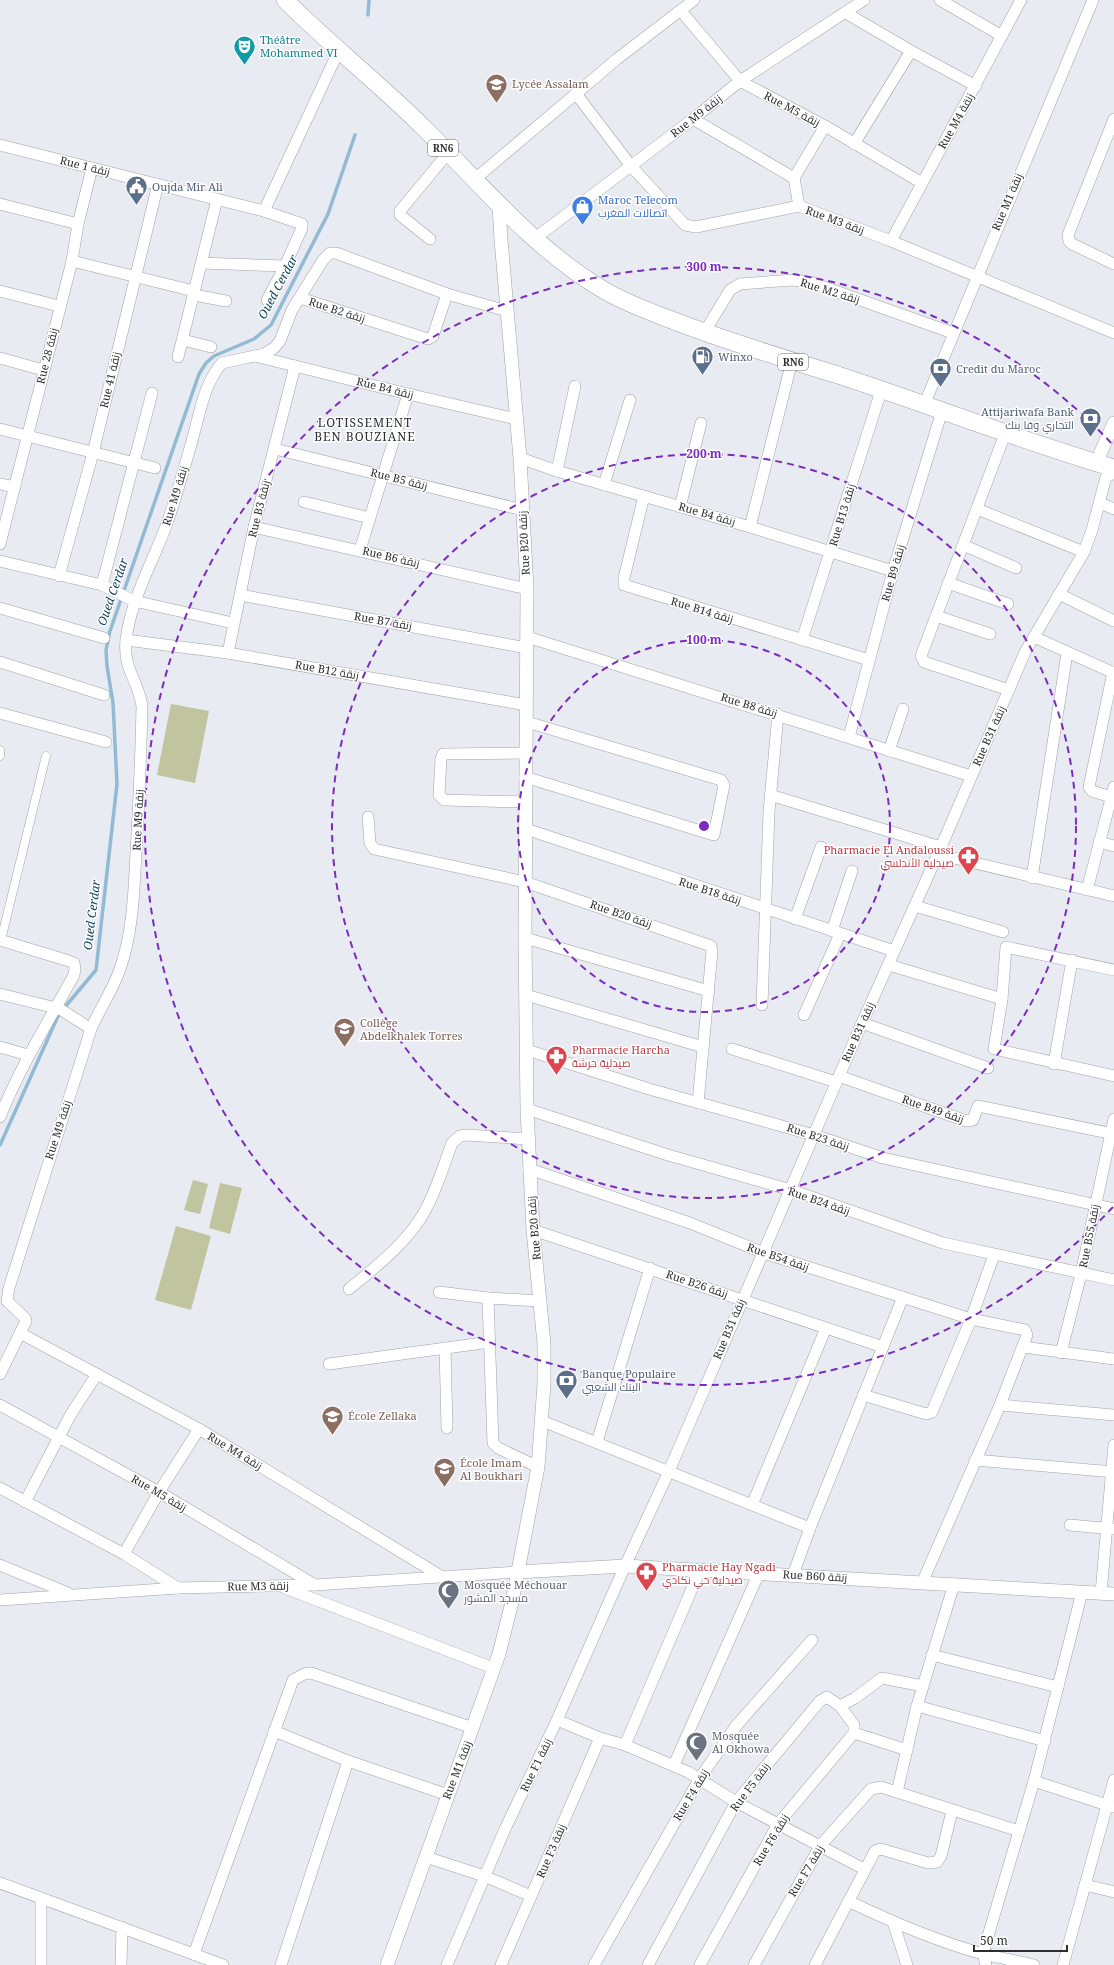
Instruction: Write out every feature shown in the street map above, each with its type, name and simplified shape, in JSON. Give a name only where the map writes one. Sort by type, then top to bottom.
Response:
[{"type":"main road","name":"RN6","points":[[285,0],[312,28],[339,50],[403,108],[534,239],[579,274],[603,290],[624,301],[704,333],[924,404],[1005,434],[1096,463],[1111,473]]},
{"type":"street","points":[[475,179],[618,59],[681,12],[694,0]]},
{"type":"street","name":"Rue M9 زنقة","points":[[534,239],[693,119],[740,81],[864,0]]},
{"type":"street","points":[[940,0],[1002,36]]},
{"type":"street","name":"Rue M4 زنقة","points":[[891,241],[976,86],[1021,0]]},
{"type":"street","name":"Rue M1 زنقة","points":[[924,404],[976,276],[1093,0]]},
{"type":"street","name":"Rue M5 زنقة","points":[[681,12],[740,81],[825,126],[922,183]]},
{"type":"street","points":[[846,13],[911,51],[976,86]]},
{"type":"street","points":[[264,211],[339,50]]},
{"type":"street","points":[[854,144],[911,51]]},
{"type":"street","name":"Rue M3 زنقة","points":[[576,94],[631,166],[685,225],[696,227],[799,206],[891,241],[1114,333]]},
{"type":"street","points":[[693,119],[794,178]]},
{"type":"street","points":[[1113,261],[1072,244],[1069,241],[1068,235],[1114,119]]},
{"type":"street","points":[[799,206],[794,178],[825,126]]},
{"type":"street","name":"Rue زنقة 1","points":[[0,145],[264,211],[302,224],[302,228],[285,266]]},
{"type":"street","points":[[430,239],[400,214],[400,211],[448,153]]},
{"type":"street","name":"Rue 28 زنقة","points":[[0,544],[59,306],[72,261],[78,224],[92,168]]},
{"type":"street","name":"Rue 41 زنقة","points":[[59,576],[93,453],[134,278],[158,184]]},
{"type":"street","points":[[178,357],[217,199]]},
{"type":"street","points":[[0,204],[78,224]]},
{"type":"street","name":"Rue B20 زنقة","points":[[499,205],[520,458],[527,589],[525,938],[527,1109],[533,1230],[544,1344],[542,1421],[538,1467],[517,1572]]},
{"type":"street","name":"Rue B2 زنقة","points":[[447,294],[432,336],[428,339],[300,298],[323,260],[330,253],[336,253],[447,294],[507,311]]},
{"type":"street","points":[[72,261],[226,301]]},
{"type":"street","points":[[201,263],[285,266],[267,300]]},
{"type":"street","name":"Rue M2 زنقة","points":[[704,333],[730,290],[734,287],[740,284],[793,280],[810,282],[953,333]]},
{"type":"street","points":[[0,291],[59,306]]},
{"type":"street","name":"Rue M9 زنقة","points":[[0,1374],[26,1318],[8,1302],[7,1297],[46,1168],[91,1029],[121,968],[128,938],[134,895],[142,706],[140,694],[127,666],[126,640],[133,601],[166,525],[203,401],[212,378],[222,363],[269,352],[280,341],[292,310],[300,298]]},
{"type":"street","points":[[182,340],[210,346]]},
{"type":"street","name":"Rue B4 زنقة","points":[[254,356],[516,419]]},
{"type":"street","points":[[0,358],[43,370]]},
{"type":"street","points":[[750,527],[792,361]]},
{"type":"street","name":"Rue B3 زنقة","points":[[228,653],[254,527],[296,366]]},
{"type":"street","points":[[557,471],[576,386]]},
{"type":"street","name":"Rue B13 زنقة","points":[[802,640],[881,390]]},
{"type":"street","points":[[102,585],[152,393]]},
{"type":"street","points":[[360,550],[408,394]]},
{"type":"street","points":[[604,485],[630,400]]},
{"type":"street","name":"Rue B9 زنقة","points":[[849,737],[893,571],[942,411]]},
{"type":"street","points":[[680,507],[701,423]]},
{"type":"street","points":[[1096,463],[1114,423]]},
{"type":"street","points":[[0,429],[155,468]]},
{"type":"street","points":[[1005,434],[921,656],[924,662],[1009,690]]},
{"type":"street","name":"Rue B5 زنقة","points":[[275,449],[523,510]]},
{"type":"street","name":"Rue B4 زنقة","points":[[520,458],[557,471],[750,527],[893,571]]},
{"type":"street","name":"Rue B31 زنقة","points":[[625,1566],[669,1471],[862,1023],[915,906],[1025,652],[1084,552],[1111,473]]},
{"type":"street","points":[[0,484],[15,487]]},
{"type":"street","name":"Rue B14 زنقة","points":[[644,496],[624,578],[624,586],[870,660]]},
{"type":"street","points":[[304,502],[370,518]]},
{"type":"street","points":[[1100,503],[1114,509]]},
{"type":"street","points":[[977,509],[1084,552]]},
{"type":"street","name":"Rue B6 زنقة","points":[[254,527],[527,589]]},
{"type":"street","points":[[963,545],[1016,568]]},
{"type":"street","points":[[0,561],[102,585],[133,601],[233,623]]},
{"type":"street","points":[[948,583],[1008,604]]},
{"type":"street","points":[[1059,594],[1114,621]]},
{"type":"street","name":"Rue B7 زنقة","points":[[240,595],[527,642]]},
{"type":"street","points":[[0,608],[104,638]]},
{"type":"street","points":[[936,616],[990,634]]},
{"type":"street","points":[[1034,637],[1066,653],[1114,673],[1089,787],[1092,791],[1113,792],[1087,890]]},
{"type":"street","name":"Rue B12 زنقة","points":[[126,640],[228,653],[526,706]]},
{"type":"street","name":"Rue B8 زنقة","points":[[527,642],[778,714],[971,776]]},
{"type":"street","points":[[1032,878],[1066,653]]},
{"type":"street","points":[[0,662],[104,694]]},
{"type":"street","points":[[889,750],[903,709]]},
{"type":"street","points":[[0,712],[106,742]]},
{"type":"street","points":[[762,1005],[764,908],[770,795],[778,714]]},
{"type":"street","points":[[526,777],[714,835],[724,785],[721,780],[527,722]]},
{"type":"street","points":[[0,750],[0,756]]},
{"type":"street","points":[[526,753],[443,754],[440,759],[439,794],[444,800],[526,802]]},
{"type":"street","points":[[0,1117],[4,1094],[58,1008],[75,973],[74,964],[0,940],[46,756]]},
{"type":"street","points":[[770,795],[939,851],[1032,878],[1114,896]]},
{"type":"street","points":[[368,817],[370,843],[374,849],[526,882]]},
{"type":"street","name":"Rue B18 زنقة","points":[[526,829],[894,951]]},
{"type":"street","points":[[1099,842],[1114,846]]},
{"type":"street","points":[[795,919],[821,847]]},
{"type":"street","points":[[804,1015],[836,932],[852,871]]},
{"type":"street","name":"Rue B20 زنقة","points":[[526,882],[709,945],[712,951],[709,991]]},
{"type":"street","points":[[915,906],[1003,932]]},
{"type":"street","points":[[525,938],[709,991],[698,1103]]},
{"type":"street","points":[[1114,970],[1006,946],[1002,999],[994,1049],[1054,1064],[1114,1076]]},
{"type":"street","points":[[1054,1064],[1072,960]]},
{"type":"street","points":[[889,965],[1002,999]]},
{"type":"street","points":[[0,994],[58,1008],[91,1029]]},
{"type":"street","points":[[526,995],[703,1047]]},
{"type":"street","points":[[862,1023],[988,1068]]},
{"type":"street","points":[[0,1047],[28,1055]]},
{"type":"street","points":[[732,1049],[838,1079]]},
{"type":"street","name":"Rue B23 زنقة","points":[[527,1050],[649,1089],[814,1135],[905,1163],[1114,1209]]},
{"type":"street","name":"Rue B49 زنقة","points":[[838,1079],[966,1121],[973,1120],[978,1106],[1112,1134]]},
{"type":"street","name":"Rue B24 زنقة","points":[[527,1109],[668,1155],[791,1190],[943,1243],[1114,1280]]},
{"type":"street","name":"Rue B55 زنقة","points":[[1061,1353],[1081,1274],[1114,1119]]},
{"type":"street","points":[[349,1289],[379,1264],[420,1219],[428,1205],[452,1143],[456,1139],[466,1135],[529,1139]]},
{"type":"street","name":"Rue B54 زنقة","points":[[529,1169],[690,1223],[764,1253],[971,1319],[1025,1330],[1027,1336],[1023,1348]]},
{"type":"street","name":"Rue B26 زنقة","points":[[533,1230],[883,1347]]},
{"type":"street","points":[[863,1395],[926,1414],[931,1414],[971,1319],[994,1255]]},
{"type":"street","points":[[597,1442],[650,1268]]},
{"type":"street","points":[[439,1292],[488,1298],[541,1301]]},
{"type":"street","points":[[793,1575],[810,1528],[903,1297]]},
{"type":"street","points":[[488,1298],[493,1443],[498,1448],[538,1467]]},
{"type":"street","points":[[752,1505],[826,1328]]},
{"type":"street","name":"Rue M4 زنقة","points":[[20,1333],[199,1429],[444,1578]]},
{"type":"street","points":[[329,1364],[490,1342]]},
{"type":"street","points":[[446,1348],[447,1428]]},
{"type":"street","points":[[922,1583],[1000,1405],[1023,1348],[1114,1359]]},
{"type":"street","points":[[25,1502],[71,1414],[97,1374]]},
{"type":"street","name":"Rue M5 زنقة","points":[[0,1405],[159,1492],[316,1585]]},
{"type":"street","points":[[1000,1405],[1114,1415]]},
{"type":"street","points":[[542,1421],[810,1528]]},
{"type":"street","points":[[124,1554],[159,1492],[199,1429]]},
{"type":"street","points":[[1108,1593],[1114,1445]]},
{"type":"street","points":[[975,1460],[1113,1472]]},
{"type":"street","points":[[0,1488],[124,1554],[178,1588]]},
{"type":"street","points":[[1070,1525],[1111,1528]]},
{"type":"street","points":[[0,1565],[71,1594]]},
{"type":"street","name":"Rue B60 زنقة","points":[[517,1572],[625,1566],[1108,1593]]},
{"type":"street","name":"Rue F1 زنقة","points":[[447,1965],[484,1876],[557,1720],[625,1566]]},
{"type":"street","points":[[625,1745],[700,1570]]},
{"type":"street","name":"Rue M1 زنقة","points":[[387,1965],[473,1728],[504,1635],[517,1572]]},
{"type":"street","name":"Rue M3 زنقة","points":[[0,1600],[71,1594],[178,1588],[316,1585],[444,1578],[517,1572]]},
{"type":"street","points":[[674,1765],[759,1573]]},
{"type":"street","points":[[897,1792],[917,1706],[954,1584]]},
{"type":"street","points":[[279,1586],[493,1668]]},
{"type":"street","points":[[986,1965],[983,1954],[1045,1741],[1082,1592]]},
{"type":"street","name":"Rue F4 زنقة","points":[[594,1965],[700,1778],[736,1726],[812,1640]]},
{"type":"street","points":[[932,1655],[1058,1687]]},
{"type":"street","points":[[194,1954],[293,1680],[304,1674],[311,1673],[473,1728]]},
{"type":"street","points":[[907,1750],[854,1734],[854,1725],[840,1706],[855,1698],[882,1678],[923,1686]]},
{"type":"street","name":"Rue F5 زنقة","points":[[648,1965],[736,1802],[822,1699],[827,1697],[840,1706]]},
{"type":"street","points":[[917,1706],[1045,1741]]},
{"type":"street","points":[[557,1720],[600,1738],[625,1745],[674,1765],[700,1778],[736,1802],[864,1869]]},
{"type":"street","points":[[274,1731],[348,1761],[448,1795]]},
{"type":"street","name":"Rue F6 زنقة","points":[[700,1965],[778,1824],[854,1734]]},
{"type":"street","name":"Rue F3 زنقة","points":[[501,1965],[600,1738]]},
{"type":"street","points":[[281,1965],[348,1761]]},
{"type":"street","points":[[1063,1965],[1085,1885],[1110,1807],[1114,1780]]},
{"type":"street","points":[[1034,1781],[1110,1807]]},
{"type":"street","name":"Rue F7 زنقة","points":[[754,1965],[820,1846],[871,1789],[881,1787],[952,1811],[1019,1831]]},
{"type":"street","points":[[815,1965],[864,1869],[875,1851],[881,1848],[928,1863],[937,1862],[942,1856],[952,1811]]},
{"type":"street","points":[[426,1857],[484,1876],[531,1896]]},
{"type":"street","points":[[0,1883],[223,1965]]},
{"type":"street","points":[[1085,1885],[1114,1892]]},
{"type":"street","points":[[41,1898],[41,1965]]},
{"type":"street","points":[[848,1901],[893,1922],[983,1954],[1034,1965]]},
{"type":"street","points":[[893,1922],[904,1962]]},
{"type":"street","points":[[121,1965],[122,1928]]},
{"type":"green space","points":[[171,704],[209,711],[195,783],[157,775]]},
{"type":"green space","points":[[193,1180],[208,1184],[200,1214],[184,1210]]},
{"type":"green space","points":[[220,1183],[242,1188],[230,1234],[209,1228]]},
{"type":"green space","points":[[176,1226],[211,1236],[191,1310],[155,1300]]},
{"type":"waterway","name":"Oued Cerdar","points":[[368,15],[369,0]]},
{"type":"waterway","name":"Oued Cerdar","points":[[0,1145],[59,1014],[96,970],[117,784],[113,703],[106,650],[110,631],[199,374],[206,363],[214,356],[254,339],[271,325],[328,214],[355,135]]},
{"type":"place","name":"Théâtre Mohammed VI","points":[[245,66]]},
{"type":"place","name":"Lycée Assalam","points":[[497,104]]},
{"type":"place","name":"Oujda Mir Ali","points":[[136,206]]},
{"type":"place","name":"Maroc Telecom اتصالات المغرب","points":[[582,226]]},
{"type":"place","name":"Winxo","points":[[703,376]]},
{"type":"place","name":"Credit du Maroc","points":[[941,388]]},
{"type":"place","name":"Attijariwafa Bank التجاري وفا بنك","points":[[1090,438]]},
{"type":"place","name":"Pharmacie El Andaloussi صيدلية الأندلسي","points":[[969,876]]},
{"type":"place","name":"Collège Abdelkhalek Torres","points":[[345,1048]]},
{"type":"place","name":"Pharmacie Harcha صيدلية حرشة","points":[[557,1076]]},
{"type":"place","name":"Banque Populaire البنك الشعبي","points":[[566,1400]]},
{"type":"place","name":"École Zellaka","points":[[332,1436]]},
{"type":"place","name":"École Imam Al Boukhari","points":[[444,1488]]},
{"type":"place","name":"Pharmacie Hay Ngadi صيدلية حي نكادي","points":[[646,1592]]},
{"type":"place","name":"Mosquée Méchouar مسجد المشور","points":[[449,1610]]},
{"type":"place","name":"Mosquée Al Okhowa","points":[[696,1762]]},
{"type":"district","name":"LOTISSEMENT BEN BOUZIANE","points":[[365,430]]}]
